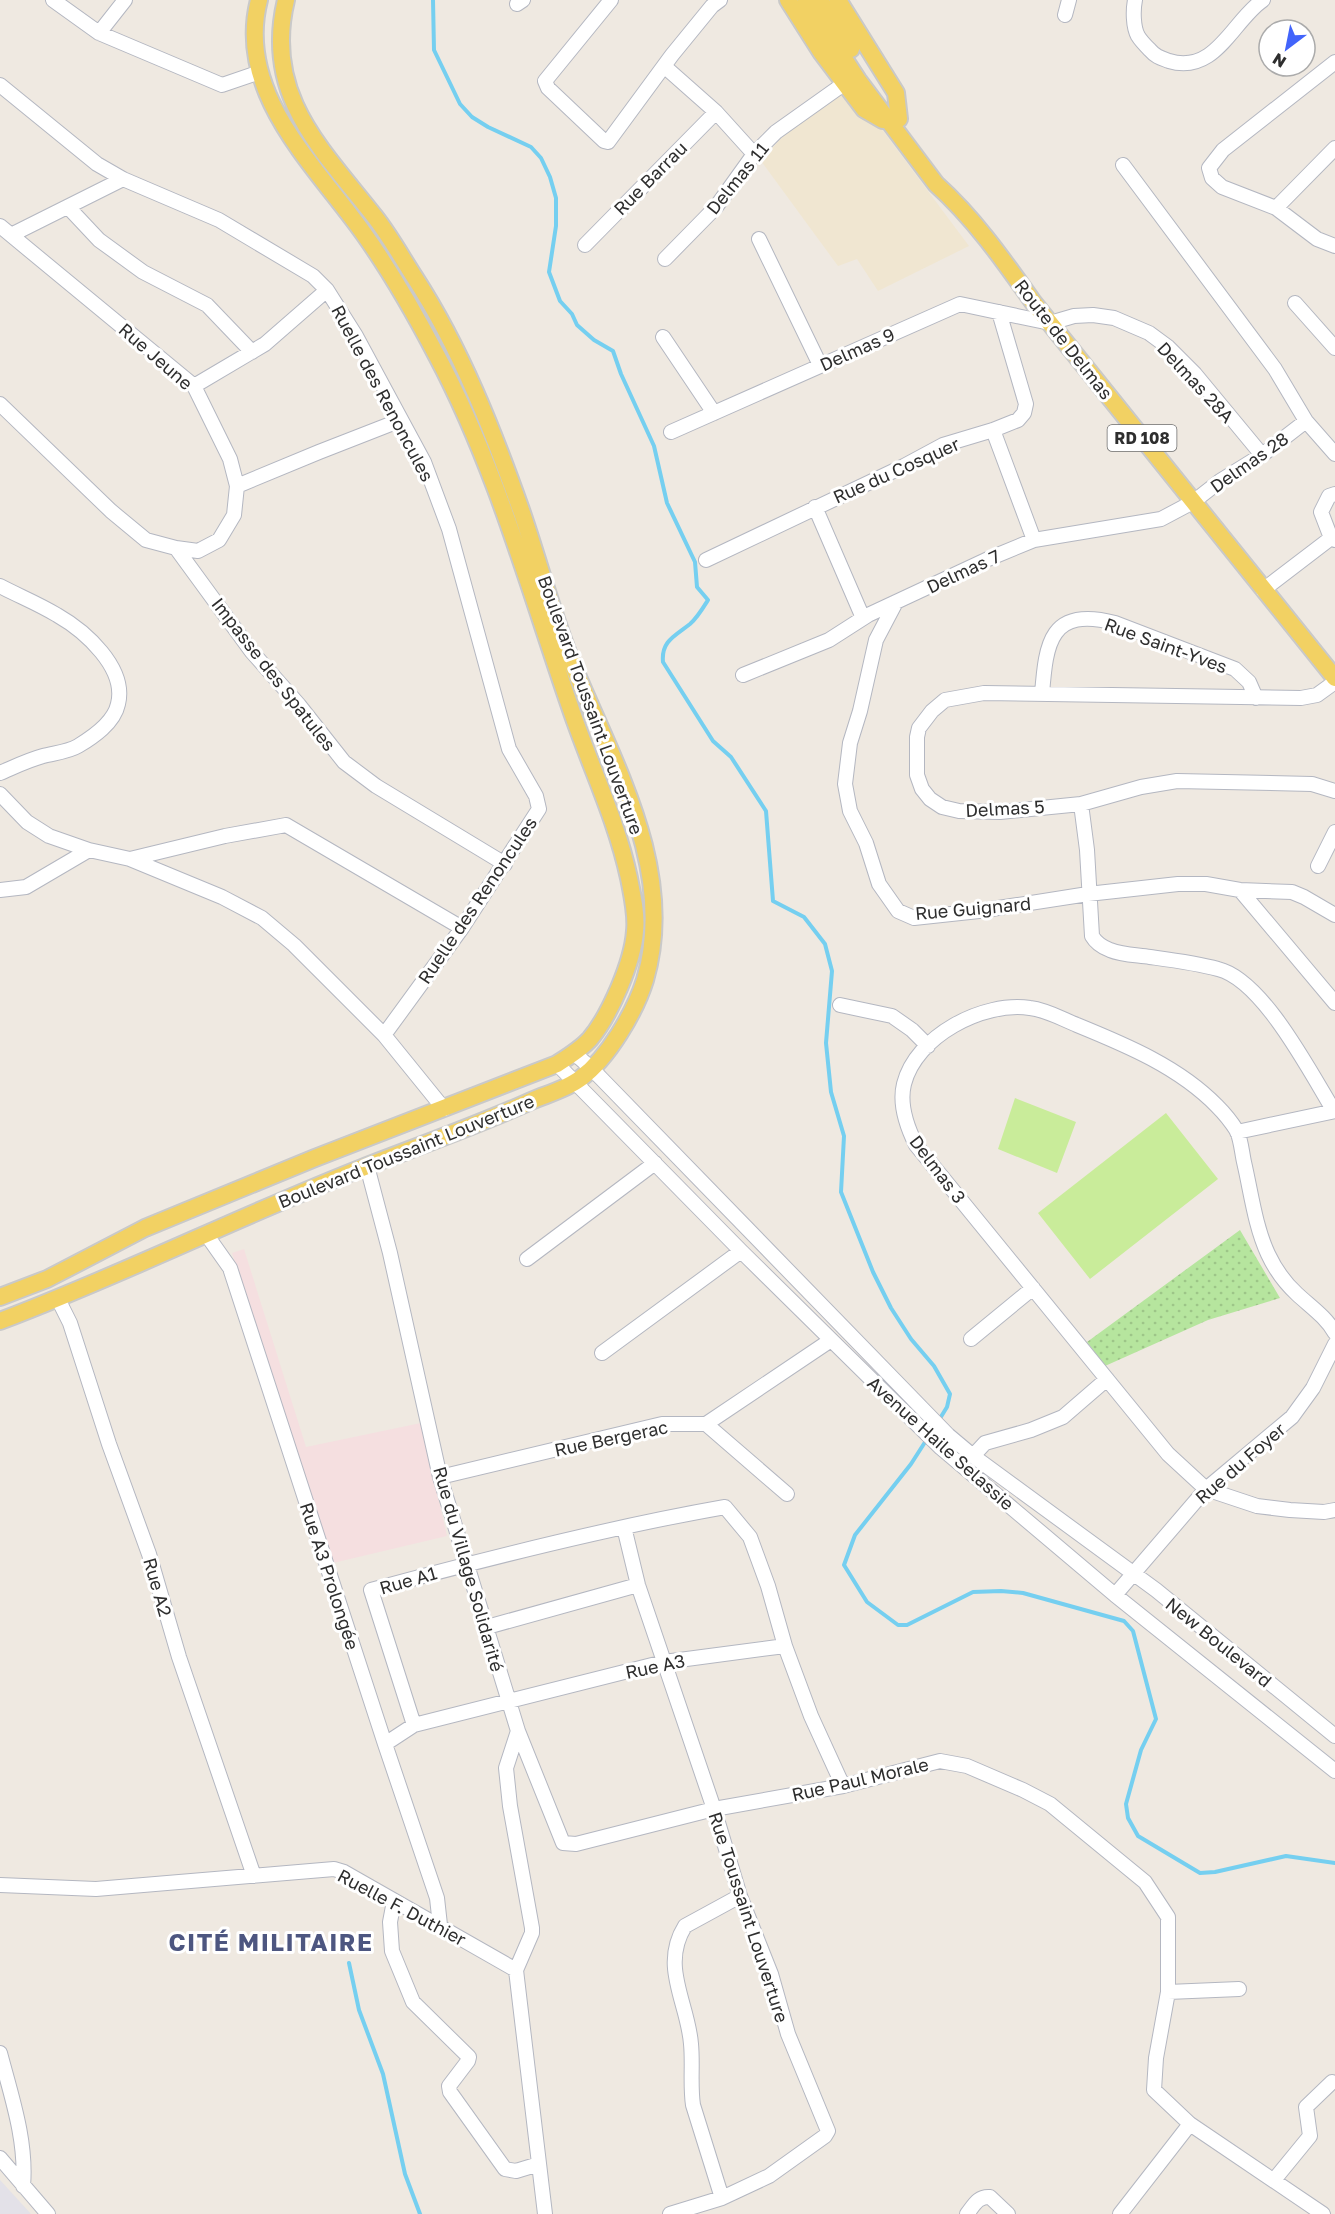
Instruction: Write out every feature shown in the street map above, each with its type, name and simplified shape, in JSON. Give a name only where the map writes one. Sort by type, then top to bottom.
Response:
[{"type":"main road","name":"Boulevard Toussaint Louverture","points":[[0,1297],[46,1279],[145,1228],[557,1064],[590,1039],[627,971],[636,930],[632,894],[620,842],[577,726],[507,519],[472,429],[438,357],[404,298],[364,235],[288,135],[266,92],[255,40],[255,16],[259,0]]},
{"type":"main road","name":"Boulevard Toussaint Louverture","points":[[0,1321],[58,1299],[367,1166],[498,1117],[577,1082],[592,1069],[611,1045],[632,1011],[645,980],[654,920],[652,886],[636,817],[569,657],[521,511],[484,416],[443,325],[380,223],[334,167],[296,110],[287,88],[281,63],[280,25],[286,0]]},
{"type":"main road","points":[[788,0],[821,52],[864,109],[895,122],[896,93],[838,0]]},
{"type":"main road","name":"Route de Delmas","points":[[806,0],[858,80],[941,179],[950,196],[1335,680]]},
{"type":"main road","name":"Route de Delmas","points":[[820,0],[895,122]]},
{"type":"main road","points":[[620,842],[640,836]]},
{"type":"main road","points":[[357,1142],[367,1166]]},
{"type":"street","points":[[53,0],[99,33],[222,86],[260,72]]},
{"type":"street","points":[[99,33],[124,0]]},
{"type":"street","points":[[611,0],[545,81],[548,88],[603,141],[608,142],[664,66],[712,6],[720,0]]},
{"type":"street","points":[[1065,15],[1069,0]]},
{"type":"street","points":[[1134,0],[1137,35],[1156,57],[1179,64],[1208,58],[1234,32],[1251,8],[1263,0]]},
{"type":"street","points":[[1335,62],[1223,150],[1209,168],[1212,178],[1222,187],[1276,208],[1317,239],[1335,246]]},
{"type":"street","points":[[664,66],[716,112],[754,154]]},
{"type":"street","name":"Delmas 11","points":[[665,259],[716,207],[754,154],[776,132],[844,83]]},
{"type":"street","name":"Ruelle des Renoncules","points":[[0,85],[97,164],[123,179],[219,220],[313,276],[327,290],[356,336],[424,462],[449,529],[509,749],[536,796],[539,809],[462,927],[384,1035]]},
{"type":"street","name":"Rue Barrau","points":[[585,245],[716,112]]},
{"type":"street","points":[[1276,208],[1335,148]]},
{"type":"street","points":[[1123,165],[1275,369],[1306,422],[1335,454]]},
{"type":"street","points":[[5,231],[68,207],[123,179]]},
{"type":"street","points":[[68,207],[99,240],[142,272],[207,305],[252,352]]},
{"type":"street","name":"Rue Jeune","points":[[0,404],[111,511],[146,540],[198,551],[219,540],[234,515],[237,486],[230,459],[194,386],[5,231]]},
{"type":"street","points":[[759,239],[819,365]]},
{"type":"street","points":[[194,386],[252,352],[327,290]]},
{"type":"street","points":[[1295,303],[1335,348]]},
{"type":"street","name":"Delmas 9","points":[[670,432],[960,304],[1050,323]]},
{"type":"street","name":"Rue du Cosquer","points":[[706,560],[904,466],[943,445],[1018,420],[1026,404],[999,312]]},
{"type":"street","name":"Delmas 28A","points":[[1050,323],[1074,316],[1093,315],[1114,318],[1149,333],[1168,347],[1195,374],[1262,455]]},
{"type":"street","points":[[663,337],[714,413]]},
{"type":"street","points":[[237,486],[401,420]]},
{"type":"street","name":"Delmas 28","points":[[1193,502],[1306,422]]},
{"type":"street","points":[[993,430],[1034,540]]},
{"type":"street","points":[[1263,590],[1333,539],[1321,512],[1329,496],[1335,494]]},
{"type":"street","name":"Delmas 7","points":[[743,675],[830,640],[863,618],[1034,540],[1161,519],[1193,502]]},
{"type":"street","points":[[815,507],[863,618]]},
{"type":"street","name":"Impasse des Spatules","points":[[176,548],[252,652],[299,705],[344,762],[376,786],[505,864]]},
{"type":"street","points":[[0,586],[59,616],[93,641],[111,664],[119,684],[118,704],[109,721],[97,733],[76,748],[40,757],[0,772]]},
{"type":"street","name":"Rue Guignard","points":[[896,602],[876,640],[860,711],[850,743],[845,784],[850,811],[866,843],[879,884],[898,911],[914,918],[979,912],[1088,894],[1178,884],[1206,884],[1240,890],[1292,892],[1335,915]]},
{"type":"street","name":"Rue Saint-Yves","points":[[1042,694],[1045,655],[1050,640],[1066,624],[1082,619],[1115,623],[1153,640],[1235,669],[1249,681],[1256,699]]},
{"type":"street","name":"Delmas 5","points":[[1335,680],[1317,695],[1308,698],[1256,699],[984,693],[945,700],[932,711],[919,728],[917,736],[917,776],[922,789],[930,799],[942,807],[959,811],[1000,812],[1050,805],[1081,804],[1141,787],[1177,781],[1312,784],[1335,791]]},
{"type":"street","points":[[0,794],[27,822],[49,836],[89,850],[130,859],[222,897],[262,918],[294,945],[384,1035],[444,1109]]},
{"type":"street","points":[[1081,804],[1087,850],[1092,936],[1099,944],[1122,954],[1220,969],[1252,990],[1269,1008],[1334,1111],[1237,1132]]},
{"type":"street","points":[[130,859],[225,836],[286,825],[462,927]]},
{"type":"street","points":[[1318,866],[1335,832]]},
{"type":"street","points":[[0,890],[26,887],[89,850]]},
{"type":"street","points":[[1240,890],[1335,1002]]},
{"type":"street","points":[[840,1005],[892,1016],[912,1030],[928,1046]]},
{"type":"street","name":"Delmas 3","points":[[1333,1322],[1284,1280],[1268,1254],[1258,1226],[1237,1132],[1218,1106],[1177,1074],[1130,1046],[1040,1011],[1011,1007],[987,1012],[951,1027],[941,1033],[909,1068],[903,1086],[903,1107],[916,1145],[1168,1454],[1206,1489],[1257,1506],[1324,1512],[1335,1510]]},
{"type":"street","name":"Avenue Haile Selassie","points":[[574,1053],[948,1435],[973,1456],[1133,1573]]},
{"type":"street","name":"Avenue Haile Selassie","points":[[557,1064],[741,1251],[941,1448],[1115,1595],[1335,1771]]},
{"type":"street","points":[[527,1259],[655,1163]]},
{"type":"street","name":"Rue du Village Solidarité","points":[[367,1166],[390,1253],[440,1477],[518,1731]]},
{"type":"street","name":"Rue A3 Prolongée","points":[[206,1234],[230,1268],[437,1898],[440,1925]]},
{"type":"street","points":[[602,1353],[741,1251]]},
{"type":"street","points":[[971,1339],[1033,1288]]},
{"type":"street","name":"Rue A2","points":[[58,1299],[70,1323],[109,1444],[149,1554],[179,1657],[254,1876]]},
{"type":"street","points":[[787,1494],[706,1424],[831,1340]]},
{"type":"street","name":"Rue du Foyer","points":[[1115,1595],[1206,1489],[1292,1417],[1313,1388],[1335,1344]]},
{"type":"street","points":[[973,1456],[985,1443],[1031,1430],[1063,1417],[1107,1379]]},
{"type":"street","name":"Rue Bergerac","points":[[440,1477],[662,1424],[706,1424]]},
{"type":"street","name":"Rue A1","points":[[414,1725],[371,1590],[466,1564],[624,1527],[725,1507],[750,1538],[768,1586],[785,1646]]},
{"type":"street","name":"Rue Toussaint Louverture","points":[[624,1527],[638,1585],[714,1809],[740,1896],[771,1974],[788,2034],[828,2131],[825,2136],[769,2176],[722,2198],[670,2214]]},
{"type":"street","name":"New Boulevard","points":[[1133,1573],[1335,1736]]},
{"type":"street","points":[[487,1627],[638,1585]]},
{"type":"street","points":[[785,1646],[811,1716],[843,1786]]},
{"type":"street","name":"Rue A3","points":[[385,1744],[414,1725],[664,1662],[785,1646]]},
{"type":"street","points":[[518,1731],[506,1768],[510,1806],[532,1933],[516,1970],[545,2214]]},
{"type":"street","name":"Rue Paul Morale","points":[[518,1731],[563,1843],[576,1844],[714,1809],[843,1786],[940,1761],[967,1766],[1050,1804],[1145,1882],[1168,1917],[1168,1992],[1156,2058],[1154,2090],[1190,2124],[1323,2214]]},
{"type":"street","name":"Ruelle F. Duthier","points":[[0,1885],[96,1889],[334,1869],[344,1872],[440,1925],[516,1970]]},
{"type":"street","points":[[722,2198],[693,2105],[692,2045],[673,1964],[681,1932],[685,1926],[740,1896]]},
{"type":"street","points":[[394,1900],[390,1922],[392,1951],[413,2002],[468,2057],[468,2061],[449,2086],[450,2092],[505,2169],[516,2171],[539,2164]]},
{"type":"street","points":[[1168,1992],[1239,1989]]},
{"type":"street","points":[[0,2053],[16,2116],[25,2168],[23,2186]]},
{"type":"street","points":[[1274,2180],[1310,2136],[1306,2108],[1332,2082]]},
{"type":"street","points":[[1120,2214],[1190,2124]]},
{"type":"street","points":[[0,2158],[48,2214]]},
{"type":"street","points":[[967,2214],[978,2199],[985,2196],[990,2197],[1008,2214]]},
{"type":"shaded area","points":[[851,88],[969,246],[878,291],[857,259],[838,266],[761,161],[790,128]]},
{"type":"shaded area","points":[[244,1249],[306,1447],[421,1423],[447,1536],[333,1563],[232,1253]]},
{"type":"shaded area","points":[[0,2180],[31,2214],[0,2214]]},
{"type":"green space","points":[[1015,1098],[1076,1122],[1057,1173],[998,1149]]},
{"type":"green space","points":[[1166,1113],[1218,1179],[1090,1279],[1038,1213]]},
{"type":"green space","points":[[1240,1230],[1280,1298],[1208,1320],[1105,1366],[1087,1342]]},
{"type":"waterway","points":[[433,0],[434,50],[460,104],[472,117],[531,147],[541,158],[556,198],[556,226],[549,272],[560,301],[572,314],[577,325],[594,340],[613,351],[654,446],[667,503],[695,562],[697,587],[708,600],[693,622],[667,644],[664,649],[663,662],[713,741],[731,757],[766,811],[773,901],[804,917],[825,944],[832,971],[826,1043],[831,1092],[844,1136],[841,1192],[873,1272],[891,1308],[911,1339],[934,1366],[950,1394],[947,1407],[939,1420]]},
{"type":"waterway","points":[[927,1439],[911,1464],[855,1535],[844,1565],[867,1602],[898,1625],[907,1625],[973,1592],[1001,1591],[1023,1593],[1124,1621],[1133,1631],[1156,1719],[1141,1750],[1126,1804],[1128,1818],[1138,1836],[1200,1873],[1215,1872],[1286,1856],[1335,1863]]},
{"type":"waterway","points":[[349,1963],[359,2010],[383,2074],[405,2174],[420,2214]]},
{"type":"district","name":"CITÉ MILITAIRE","points":[[271,1941]]}]
